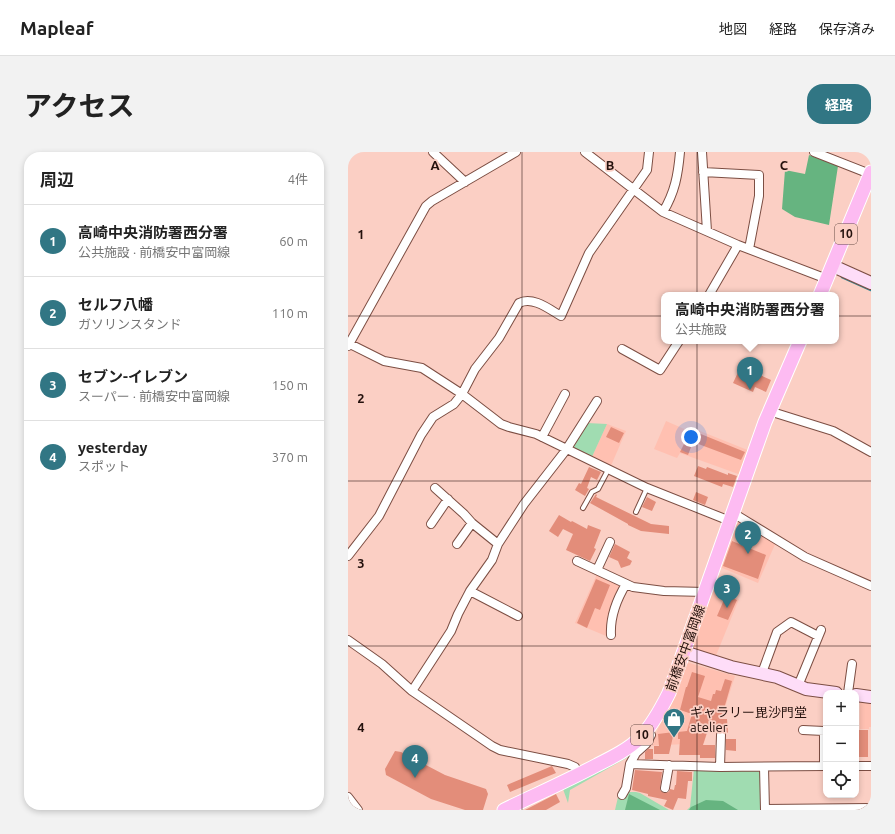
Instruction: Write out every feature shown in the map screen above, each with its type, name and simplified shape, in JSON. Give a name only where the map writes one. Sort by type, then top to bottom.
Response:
[{"type":"main road","name":"10","points":[[821,292],[870,173]]},
{"type":"main road","name":"前橋安中富岡線","points":[[505,810],[630,747],[648,729],[654,720],[666,699],[770,411],[799,344]]},
{"type":"street","points":[[433,152],[465,182]]},
{"type":"street","points":[[516,152],[432,201],[426,206],[349,344],[384,361],[422,368],[462,394],[501,424],[529,431],[647,488],[732,517],[805,557],[871,586]]},
{"type":"street","points":[[585,152],[663,212],[708,230],[738,245],[827,279]]},
{"type":"street","points":[[348,556],[380,516],[421,436],[433,417],[454,404],[462,394],[475,369],[499,338],[519,302],[536,302],[561,316],[588,253],[647,170],[649,152]]},
{"type":"street","points":[[663,212],[670,200],[678,175],[680,152]]},
{"type":"street","points":[[702,152],[708,230]]},
{"type":"street","points":[[814,152],[870,173]]},
{"type":"street","points":[[703,172],[760,175],[759,196],[749,249]]},
{"type":"street","points":[[711,292],[738,245]]},
{"type":"street","points":[[832,266],[871,284]]},
{"type":"street","points":[[622,349],[660,370],[677,344]]},
{"type":"street","points":[[542,437],[565,394]]},
{"type":"street","points":[[412,691],[451,632],[470,590],[492,560],[498,544],[524,504],[566,450],[597,401]]},
{"type":"street","points":[[770,411],[833,431],[871,452]]},
{"type":"street","points":[[435,488],[472,523],[498,544]]},
{"type":"street","points":[[431,524],[448,499]]},
{"type":"street","points":[[457,544],[472,523]]},
{"type":"street","points":[[597,570],[610,542]]},
{"type":"street","points":[[577,561],[626,584],[642,589],[705,592]]},
{"type":"street","points":[[611,635],[611,626],[620,595],[626,584]]},
{"type":"street","points":[[470,590],[518,616]]},
{"type":"street","points":[[762,673],[777,632],[791,622],[819,633],[798,686]]},
{"type":"street","points":[[348,640],[382,664],[412,691],[500,750],[568,764],[575,767],[579,774]]},
{"type":"street","points":[[684,652],[731,667],[777,677],[811,690],[823,691]]},
{"type":"street","points":[[848,690],[852,664]]},
{"type":"street","points":[[859,695],[871,697]]},
{"type":"street","points":[[622,795],[626,788],[630,764],[636,753],[651,735],[648,729]]},
{"type":"street","points":[[803,730],[824,731],[825,762]]},
{"type":"street","points":[[720,767],[721,735]]},
{"type":"street","points":[[630,764],[720,767],[823,766]]},
{"type":"street","points":[[665,788],[669,766]]},
{"type":"street","points":[[764,766],[765,810],[871,808]]},
{"type":"street","points":[[859,766],[871,766]]},
{"type":"street","points":[[348,798],[358,810]]},
{"type":"lane","points":[[583,508],[592,492],[598,488],[608,470]]},
{"type":"lane","points":[[636,512],[647,488]]},
{"type":"shaded area","points":[[666,421],[689,431],[690,427],[750,451],[741,475],[680,453],[677,458],[654,449]]},
{"type":"shaded area","points":[[607,424],[626,431],[610,468],[591,459]]},
{"type":"shaded area","points":[[738,519],[776,542],[758,583],[720,567]]},
{"type":"shaded area","points":[[597,574],[616,582],[622,587],[617,594],[606,636],[575,623]]},
{"type":"shaded area","points":[[712,589],[739,599],[715,658],[692,650],[691,645]]},
{"type":"shaded area","points":[[686,662],[735,676],[722,717],[713,715],[704,743],[647,746],[656,734]]},
{"type":"shaded area","points":[[860,702],[871,703],[871,727],[869,727],[869,729],[860,729]]},
{"type":"green space","points":[[809,155],[838,166],[829,225],[795,217],[782,209],[785,170],[805,174]]},
{"type":"green space","points":[[587,423],[607,424],[591,459],[569,448]]},
{"type":"green space","points":[[638,746],[630,756],[570,790],[568,803],[563,789]]},
{"type":"green space","points":[[694,769],[755,769],[762,774],[762,810],[687,810],[690,807]]},
{"type":"green space","points":[[627,792],[640,793],[669,810],[615,810],[618,797]]},
{"type":"green space","points":[[629,794],[660,810],[625,810]]},
{"type":"green space","points":[[706,800],[723,801],[738,810],[689,810],[691,807]]},
{"type":"building","points":[[741,366],[747,368],[745,373],[758,379],[760,375],[771,380],[766,392],[755,387],[753,392],[733,383]]},
{"type":"building","points":[[611,427],[624,433],[619,443],[606,437]]},
{"type":"building","points":[[691,430],[745,452],[741,460],[693,442],[688,455],[680,452]]},
{"type":"building","points":[[698,466],[706,469],[707,467],[728,475],[728,473],[737,476],[733,487],[723,484],[722,487],[694,476]]},
{"type":"building","points":[[589,467],[601,472],[597,480],[591,477],[587,488],[589,489],[585,496],[575,490],[579,483],[581,484]]},
{"type":"building","points":[[696,492],[708,497],[705,505],[693,500]]},
{"type":"building","points":[[596,494],[596,497],[651,524],[669,526],[669,534],[641,531],[628,525],[590,503]]},
{"type":"building","points":[[647,497],[656,502],[652,511],[642,507]]},
{"type":"building","points":[[559,515],[587,529],[588,525],[601,530],[594,548],[596,549],[590,561],[566,550],[573,534],[563,529],[558,537],[549,531]]},
{"type":"building","points":[[732,541],[766,555],[758,579],[723,566]]},
{"type":"building","points":[[615,544],[630,552],[627,558],[632,561],[630,565],[621,568],[618,561],[609,557]]},
{"type":"building","points":[[596,579],[610,585],[600,610],[595,608],[587,628],[577,623]]},
{"type":"building","points":[[726,595],[737,600],[728,620],[717,616]]},
{"type":"building","points":[[692,672],[705,676],[698,697],[711,701],[716,690],[721,691],[725,679],[732,681],[721,719],[727,719],[728,733],[724,730],[709,726],[703,745],[715,745],[715,758],[700,758],[700,755],[679,755],[680,739],[678,739],[678,732],[687,731],[692,714],[680,710],[686,687]]},
{"type":"building","points":[[859,730],[868,730],[868,757],[859,757]]},
{"type":"building","points":[[674,732],[669,754],[654,754],[654,746],[659,746],[658,734]]},
{"type":"building","points":[[726,739],[736,739],[736,751],[726,750]]},
{"type":"building","points":[[648,749],[653,749],[653,759],[645,759],[645,752]]},
{"type":"building","points":[[395,751],[401,752],[445,775],[486,789],[488,794],[483,810],[465,810],[431,799],[386,775],[385,769]]},
{"type":"building","points":[[552,766],[556,773],[510,792],[507,785]]},
{"type":"building","points":[[635,770],[662,772],[660,790],[664,793],[669,792],[670,789],[674,790],[677,771],[692,772],[692,781],[688,781],[686,799],[678,798],[673,810],[664,806],[667,800],[648,796],[648,794],[632,790]]},
{"type":"building","points":[[556,794],[560,802],[546,810],[525,810]]},
{"type":"waterway","points":[[842,277],[871,290]]},
{"type":"place","name":"高崎中央消防署西分署","points":[[750,390]]},
{"type":"place","name":"セルフ八幡","points":[[748,554]]},
{"type":"place","name":"セブン-イレブン","points":[[727,608]]},
{"type":"place","name":"ギャラリー毘沙門堂 atelier","points":[[674,738]]},
{"type":"place","name":"yesterday","points":[[415,778]]}]
